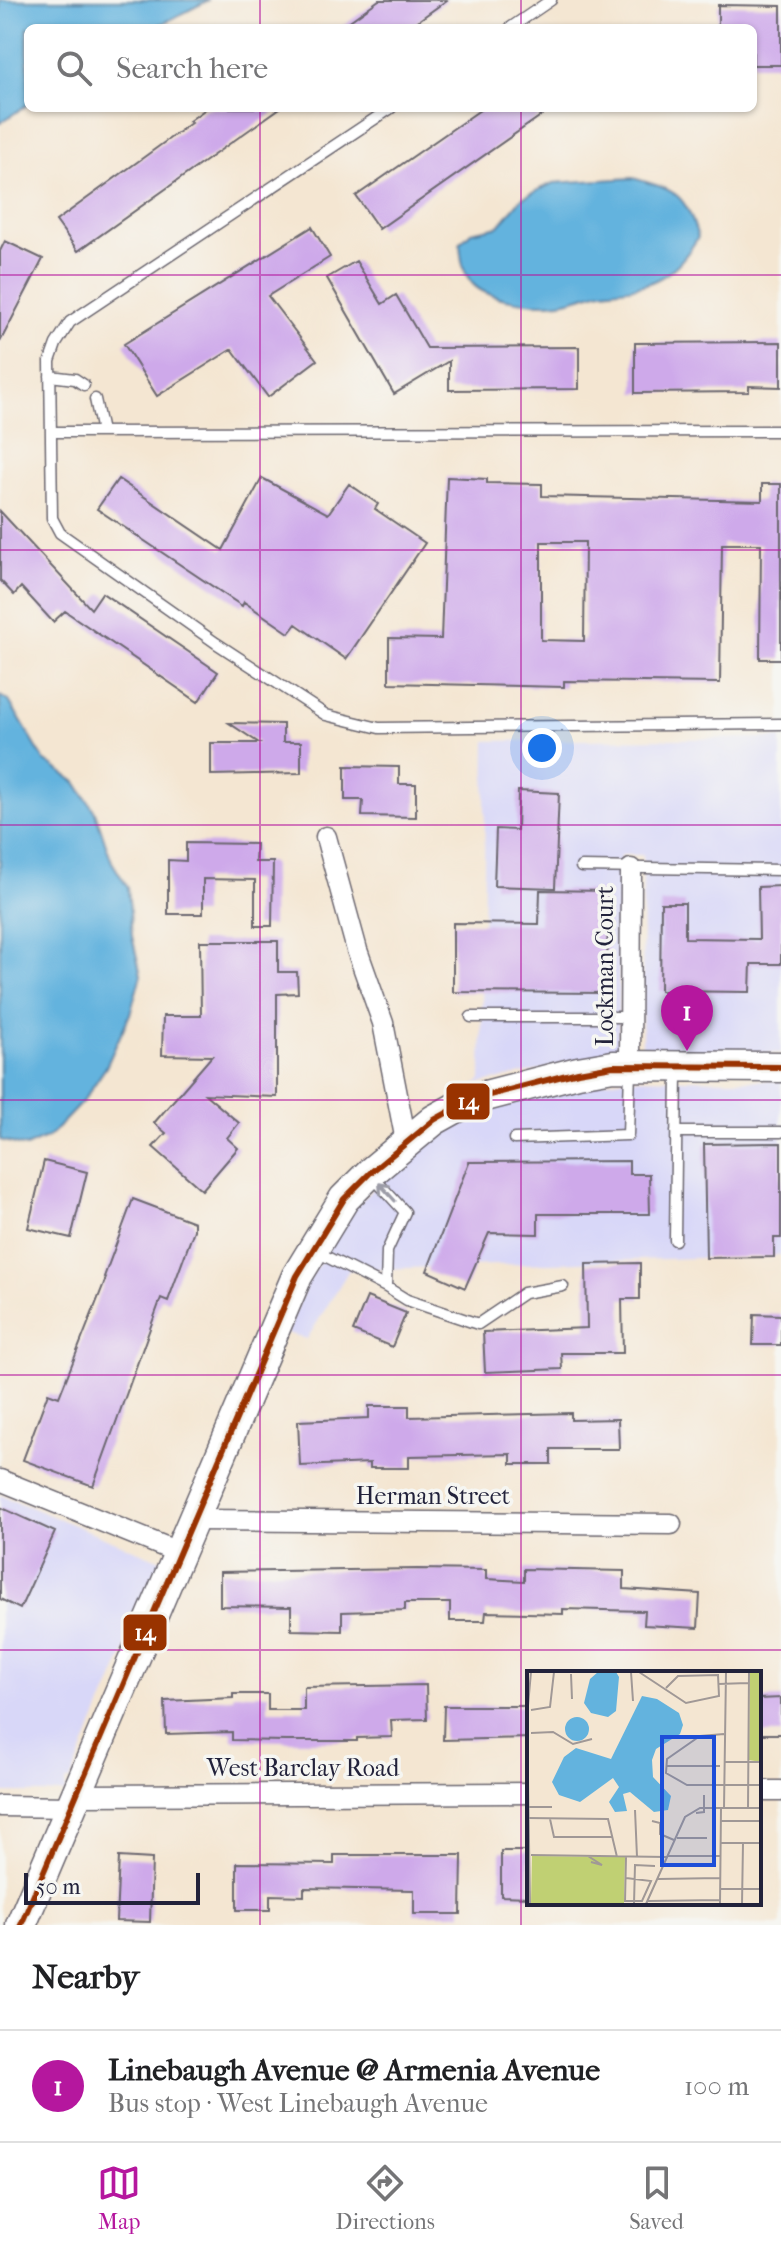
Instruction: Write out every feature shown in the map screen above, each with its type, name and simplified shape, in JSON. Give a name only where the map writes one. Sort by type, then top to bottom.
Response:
[{"type":"main road","points":[[21,1925],[297,1276],[344,1199],[406,1141],[434,1120],[470,1100],[578,1072],[630,1064],[781,1067]]},
{"type":"street","points":[[326,837],[357,950],[383,1023],[387,1058],[406,1141]]},
{"type":"street","name":"Lockman Court","points":[[630,1064],[631,869]]},
{"type":"street","points":[[0,1480],[180,1553]]},
{"type":"street","name":"Herman Street","points":[[194,1520],[671,1524]]},
{"type":"street","name":"West Barclay Road","points":[[0,1806],[75,1801],[527,1793]]},
{"type":"lane","points":[[516,24],[551,0]]},
{"type":"lane","points":[[385,112],[70,322],[56,344],[50,361],[52,518],[60,533],[216,643],[326,715],[379,728],[781,724]]},
{"type":"lane","points":[[50,376],[75,379],[84,385]]},
{"type":"lane","points":[[95,399],[102,432]]},
{"type":"lane","points":[[51,432],[781,431]]},
{"type":"lane","points":[[581,867],[781,870]]},
{"type":"lane","points":[[471,1017],[631,1017]]},
{"type":"lane","points":[[514,1139],[628,1135],[630,1064]]},
{"type":"lane","points":[[675,1240],[677,1065]]},
{"type":"lane","points":[[676,1132],[781,1132]]},
{"type":"lane","points":[[370,1173],[405,1212],[387,1251],[386,1287]]},
{"type":"lane","points":[[313,1250],[407,1300],[478,1324],[524,1293],[563,1286]]},
{"type":"shaded area","points":[[781,738],[781,1053],[642,1051],[643,855],[620,855],[618,1052],[475,1085],[481,1080],[486,741]]},
{"type":"shaded area","points":[[631,1078],[781,1081],[781,1255],[349,1270],[307,1339],[287,1333],[307,1283],[353,1209],[391,1170],[440,1131],[474,1113],[580,1085]]},
{"type":"shaded area","points":[[0,1495],[163,1561],[70,1781],[65,1781],[65,1793],[0,1793]]},
{"type":"water","points":[[0,0],[209,0],[162,24],[24,24],[24,107],[0,123]]},
{"type":"water","points":[[633,178],[660,186],[677,196],[688,211],[698,237],[680,262],[663,277],[650,283],[551,303],[526,302],[489,294],[472,283],[466,274],[460,243],[471,232],[499,226],[522,198],[553,183]]},
{"type":"water","points":[[0,696],[9,701],[44,760],[76,782],[95,812],[112,862],[128,888],[132,936],[141,975],[130,1014],[106,1067],[83,1101],[50,1136],[26,1147],[0,1140]]},
{"type":"building","points":[[379,0],[447,0],[414,24],[346,24]]},
{"type":"building","points":[[718,5],[781,6],[781,65],[757,65],[757,24],[718,24]]},
{"type":"building","points":[[201,112],[274,112],[78,251],[56,221],[191,123],[189,121]]},
{"type":"building","points":[[477,112],[546,112],[379,229],[356,196]]},
{"type":"building","points":[[312,227],[330,257],[268,296],[317,360],[268,397],[232,349],[157,396],[124,344]]},
{"type":"building","points":[[5,241],[43,259],[0,342],[0,251]]},
{"type":"building","points":[[356,261],[382,304],[396,295],[427,348],[579,347],[579,389],[449,390],[449,361],[394,394],[327,278]]},
{"type":"building","points":[[781,342],[781,387],[749,386],[749,392],[635,393],[635,343]]},
{"type":"building","points":[[447,477],[487,479],[487,483],[542,484],[542,496],[762,501],[762,484],[781,484],[781,659],[760,659],[761,544],[722,544],[720,683],[564,681],[564,687],[389,683],[389,638],[441,639]],"holes":[[[541,542],[585,542],[584,641],[541,640]]]},
{"type":"building","points":[[262,478],[328,514],[349,484],[378,504],[375,509],[425,543],[346,659],[296,624],[289,633],[244,602],[242,606],[97,509],[118,479],[223,550]]},
{"type":"building","points":[[0,511],[91,609],[102,593],[218,672],[198,702],[65,611],[53,622],[21,587],[14,595],[0,580]]},
{"type":"building","points":[[229,723],[283,724],[283,742],[301,742],[301,773],[211,775],[211,743],[259,743]]},
{"type":"building","points":[[345,766],[399,767],[399,784],[416,784],[416,817],[362,816],[363,800],[345,800]]},
{"type":"building","points":[[518,791],[559,793],[555,888],[494,886],[496,829],[517,830]]},
{"type":"building","points":[[186,843],[256,844],[255,862],[273,862],[272,926],[255,926],[255,880],[203,879],[203,914],[168,914],[168,860],[186,861]]},
{"type":"building","points":[[781,886],[781,964],[751,964],[750,992],[660,991],[661,903],[685,903],[685,938],[759,939],[758,887]]},
{"type":"building","points":[[540,890],[608,891],[607,993],[453,992],[453,923],[539,924]]},
{"type":"building","points":[[200,941],[278,941],[278,972],[297,972],[298,993],[277,994],[277,1097],[205,1094],[239,1123],[227,1138],[238,1148],[202,1190],[153,1147],[166,1133],[154,1123],[212,1056],[162,1055],[163,1016],[201,1016]]},
{"type":"building","points":[[781,1143],[781,1238],[774,1238],[774,1257],[706,1258],[704,1144]]},
{"type":"building","points":[[44,1161],[87,1172],[71,1238],[28,1228]]},
{"type":"building","points":[[629,1161],[629,1174],[649,1174],[650,1214],[538,1214],[538,1234],[489,1233],[465,1288],[427,1271],[469,1162]]},
{"type":"building","points":[[133,1199],[194,1222],[194,1230],[168,1301],[161,1298],[93,1486],[23,1460],[48,1393],[59,1397]]},
{"type":"building","points":[[640,1263],[640,1299],[622,1299],[623,1353],[561,1353],[562,1369],[485,1372],[483,1332],[587,1328],[586,1264]]},
{"type":"building","points":[[367,1297],[406,1313],[392,1347],[353,1331]]},
{"type":"building","points":[[754,1314],[781,1315],[781,1345],[753,1345]]},
{"type":"building","points":[[369,1406],[409,1406],[409,1417],[571,1413],[571,1420],[618,1419],[619,1449],[551,1449],[551,1464],[511,1464],[511,1454],[409,1456],[409,1468],[370,1468],[370,1463],[300,1466],[298,1421],[369,1418]]},
{"type":"building","points":[[0,1507],[55,1532],[20,1609],[0,1599]]},
{"type":"building","points":[[524,1569],[624,1571],[624,1589],[700,1594],[698,1628],[644,1625],[645,1611],[563,1609],[563,1614],[486,1612],[485,1621],[450,1621],[450,1603],[405,1603],[405,1610],[342,1612],[342,1631],[291,1630],[291,1607],[220,1606],[220,1572],[486,1570],[486,1579],[524,1581]]},
{"type":"building","points":[[426,1685],[427,1719],[391,1720],[392,1737],[357,1738],[357,1741],[286,1741],[232,1740],[232,1732],[166,1734],[165,1701],[268,1694],[268,1710],[304,1710],[304,1687]]},
{"type":"building","points":[[781,1698],[781,1734],[761,1734],[761,1699]]},
{"type":"building","points":[[444,1706],[527,1706],[527,1738],[443,1740]]},
{"type":"building","points":[[501,1851],[527,1851],[527,1897],[501,1896]]},
{"type":"building","points":[[334,1855],[462,1855],[461,1914],[414,1914],[414,1890],[304,1888],[304,1896],[270,1895],[270,1910],[237,1910],[237,1863],[334,1864]]},
{"type":"building","points":[[119,1857],[152,1859],[150,1922],[116,1921]]},
{"type":"transit line","name":"14","points":[[21,1925],[297,1276],[344,1199],[434,1120],[470,1100],[613,1066],[781,1067]]},
{"type":"place","name":"Linebaugh Avenue @ Armenia Avenue","points":[[687,1051]]}]
